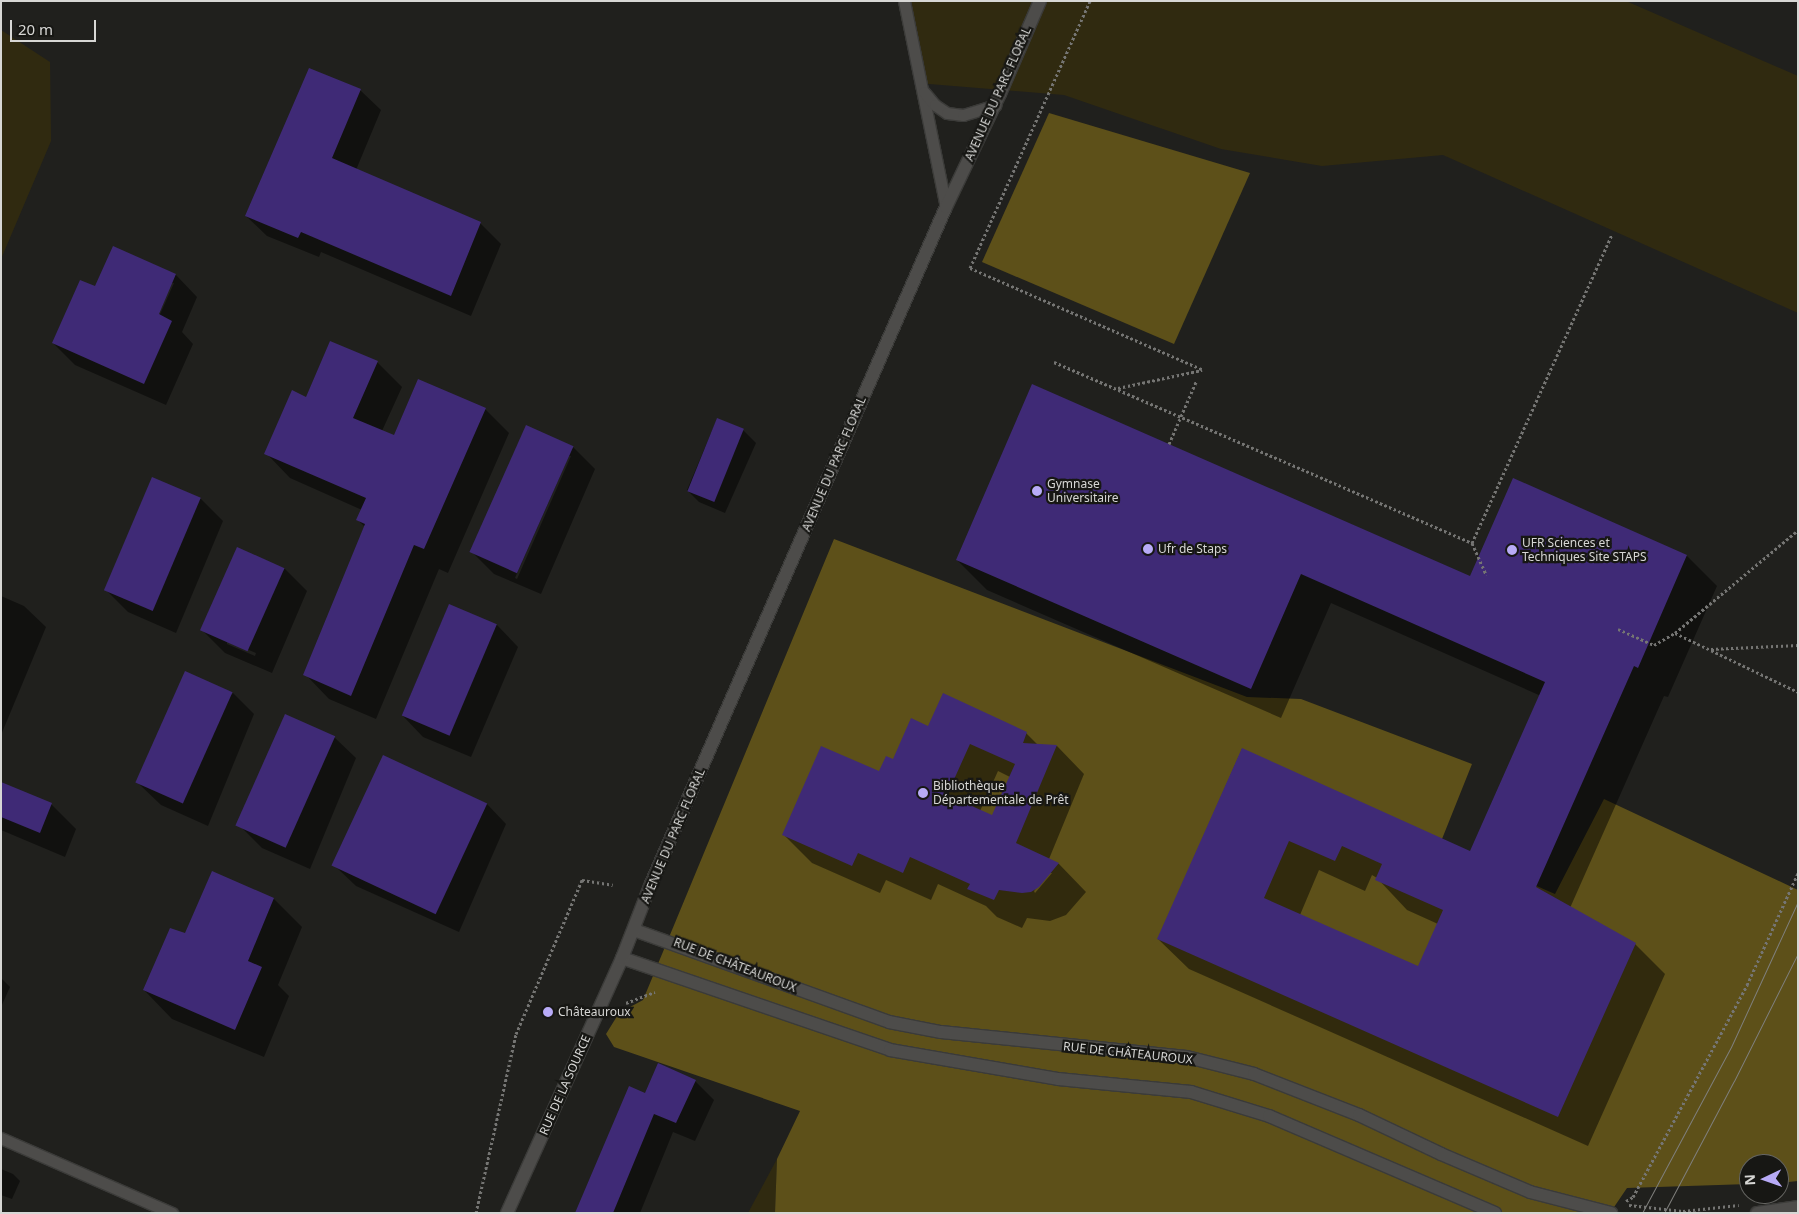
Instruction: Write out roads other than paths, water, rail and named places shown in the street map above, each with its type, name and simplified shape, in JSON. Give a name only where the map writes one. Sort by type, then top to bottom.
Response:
[{"type":"street","name":"AVENUE DU PARC FLORAL","points":[[634,930],[650,886],[946,207],[995,105],[1040,1]]},
{"type":"street","name":"RUE DE LA SOURCE","points":[[507,1213],[634,930]]},
{"type":"street","name":"RUE DE CHÂTEAUROUX","points":[[634,930],[889,1022],[941,1032],[1187,1057],[1254,1074],[1359,1115],[1440,1154],[1530,1192],[1612,1213]]},
{"type":"street","points":[[622,958],[890,1050],[1058,1079],[1191,1092],[1269,1116],[1496,1213]]},
{"type":"street","points":[[1757,1213],[1798,1207]]},
{"type":"lane","points":[[904,1],[946,207]]},
{"type":"lane","points":[[923,91],[935,105],[946,113],[964,115],[995,105]]},
{"type":"lane","points":[[1,1138],[172,1213]]},
{"type":"tram line","points":[[1642,1213],[1731,1047],[1798,901]]},
{"type":"tram line","points":[[1664,1213],[1734,1081],[1798,953]]},
{"type":"place","name":"Gymnase Universitaire","points":[[1037,491]]},
{"type":"place","name":"Ufr de Staps","points":[[1148,549]]},
{"type":"place","name":"UFR Sciences et Techniques Site STAPS","points":[[1512,550]]},
{"type":"place","name":"Bibliothèque Départementale de Prêt","points":[[923,793]]},
{"type":"place","name":"Châteauroux","points":[[548,1012]]}]
